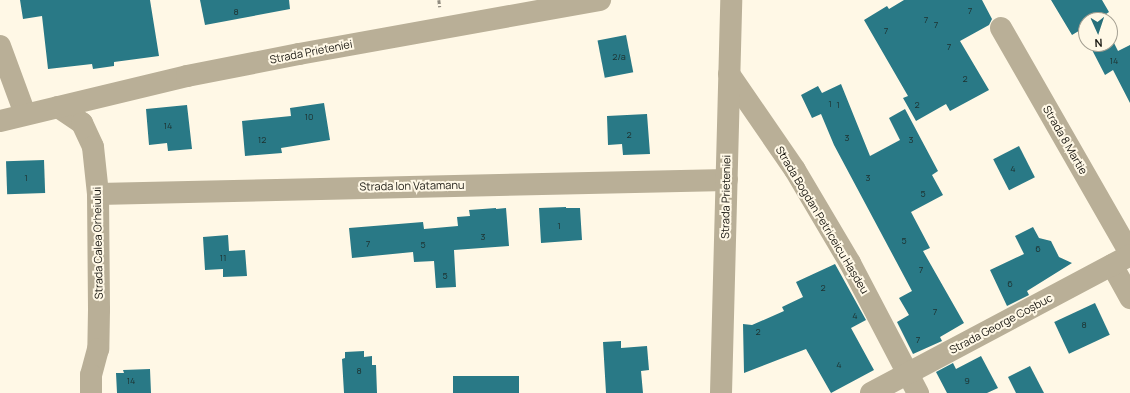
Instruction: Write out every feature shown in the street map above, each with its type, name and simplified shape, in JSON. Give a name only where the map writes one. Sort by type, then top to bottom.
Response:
[{"type":"street","name":"Strada Prieteniei","points":[[0,121],[187,76],[299,54],[600,0]]},
{"type":"street","name":"Strada Prieteniei","points":[[721,393],[731,0]]},
{"type":"street","name":"Strada 8 Martie","points":[[1000,28],[1124,258],[1130,298]]},
{"type":"street","points":[[0,46],[25,114]]},
{"type":"street","name":"Strada Bogdan Petriceicu Hașdeu","points":[[729,74],[795,170],[815,203],[850,263],[918,393]]},
{"type":"street","name":"Strada Calea Orheiului","points":[[58,107],[82,123],[92,147],[98,194],[98,349],[91,375],[90,393]]},
{"type":"street","name":"Strada Ion Vatamanu","points":[[98,194],[727,180]]},
{"type":"street","name":"Strada George Coșbuc","points":[[871,393],[1124,258]]},
{"type":"building","points":[[20,0],[150,0],[159,56],[114,62],[114,66],[93,69],[92,64],[48,69],[42,16],[23,19]]},
{"type":"building","points":[[200,0],[289,0],[290,9],[205,25]]},
{"type":"building","points":[[904,0],[982,0],[992,19],[989,25],[960,41],[989,90],[950,111],[946,104],[916,121],[903,98],[908,96],[864,20],[887,6],[889,9]]},
{"type":"building","points":[[1051,0],[1102,0],[1109,12],[1078,12],[1078,31],[1072,35]]},
{"type":"building","points":[[626,35],[633,72],[605,78],[598,41]]},
{"type":"building","points":[[1130,45],[1130,103],[1113,70],[1105,75],[1093,52],[1118,52]]},
{"type":"building","points":[[841,84],[870,156],[900,140],[889,118],[905,109],[938,171],[932,175],[943,195],[911,212],[930,248],[923,251],[964,323],[940,337],[942,341],[913,354],[897,322],[909,315],[899,298],[912,291],[834,145],[821,114],[812,118],[801,95],[818,86],[822,93]]},
{"type":"building","points":[[324,103],[330,140],[281,148],[282,153],[245,156],[242,121],[291,116],[290,108]]},
{"type":"building","points":[[187,105],[192,149],[168,151],[167,143],[149,145],[146,109]]},
{"type":"building","points":[[647,114],[650,154],[623,155],[622,144],[608,145],[607,116]]},
{"type":"building","points":[[1019,146],[1035,177],[1009,190],[993,159]]},
{"type":"building","points":[[44,160],[45,193],[7,194],[6,161]]},
{"type":"building","points":[[506,208],[509,246],[454,250],[456,287],[436,288],[434,261],[414,262],[413,252],[352,258],[349,228],[423,222],[424,229],[458,226],[457,217],[470,216],[469,210]]},
{"type":"building","points":[[539,208],[580,208],[582,240],[541,243]]},
{"type":"building","points":[[1033,227],[1039,238],[1051,241],[1059,257],[1072,263],[1027,291],[1029,295],[1007,306],[990,270],[1024,254],[1015,236]]},
{"type":"building","points":[[228,235],[229,251],[245,250],[247,276],[223,277],[223,269],[205,270],[203,237]]},
{"type":"building","points":[[835,264],[866,320],[851,328],[874,370],[831,393],[806,349],[744,373],[743,324],[752,325],[784,311],[782,307],[803,297],[796,282]]},
{"type":"building","points":[[1095,303],[1110,335],[1069,354],[1054,322]]},
{"type":"building","points":[[621,341],[621,348],[647,346],[649,370],[641,371],[643,393],[606,393],[603,342]]},
{"type":"building","points":[[364,351],[364,357],[372,356],[372,365],[376,365],[377,393],[344,393],[342,359],[345,358],[345,352]]},
{"type":"building","points":[[981,356],[998,388],[987,393],[947,393],[936,372],[953,363],[956,369]]},
{"type":"building","points":[[1030,366],[1044,393],[1016,393],[1008,377]]},
{"type":"building","points":[[150,369],[151,393],[117,393],[116,373],[124,373],[123,370]]},
{"type":"building","points":[[453,376],[519,376],[519,393],[453,393]]}]
